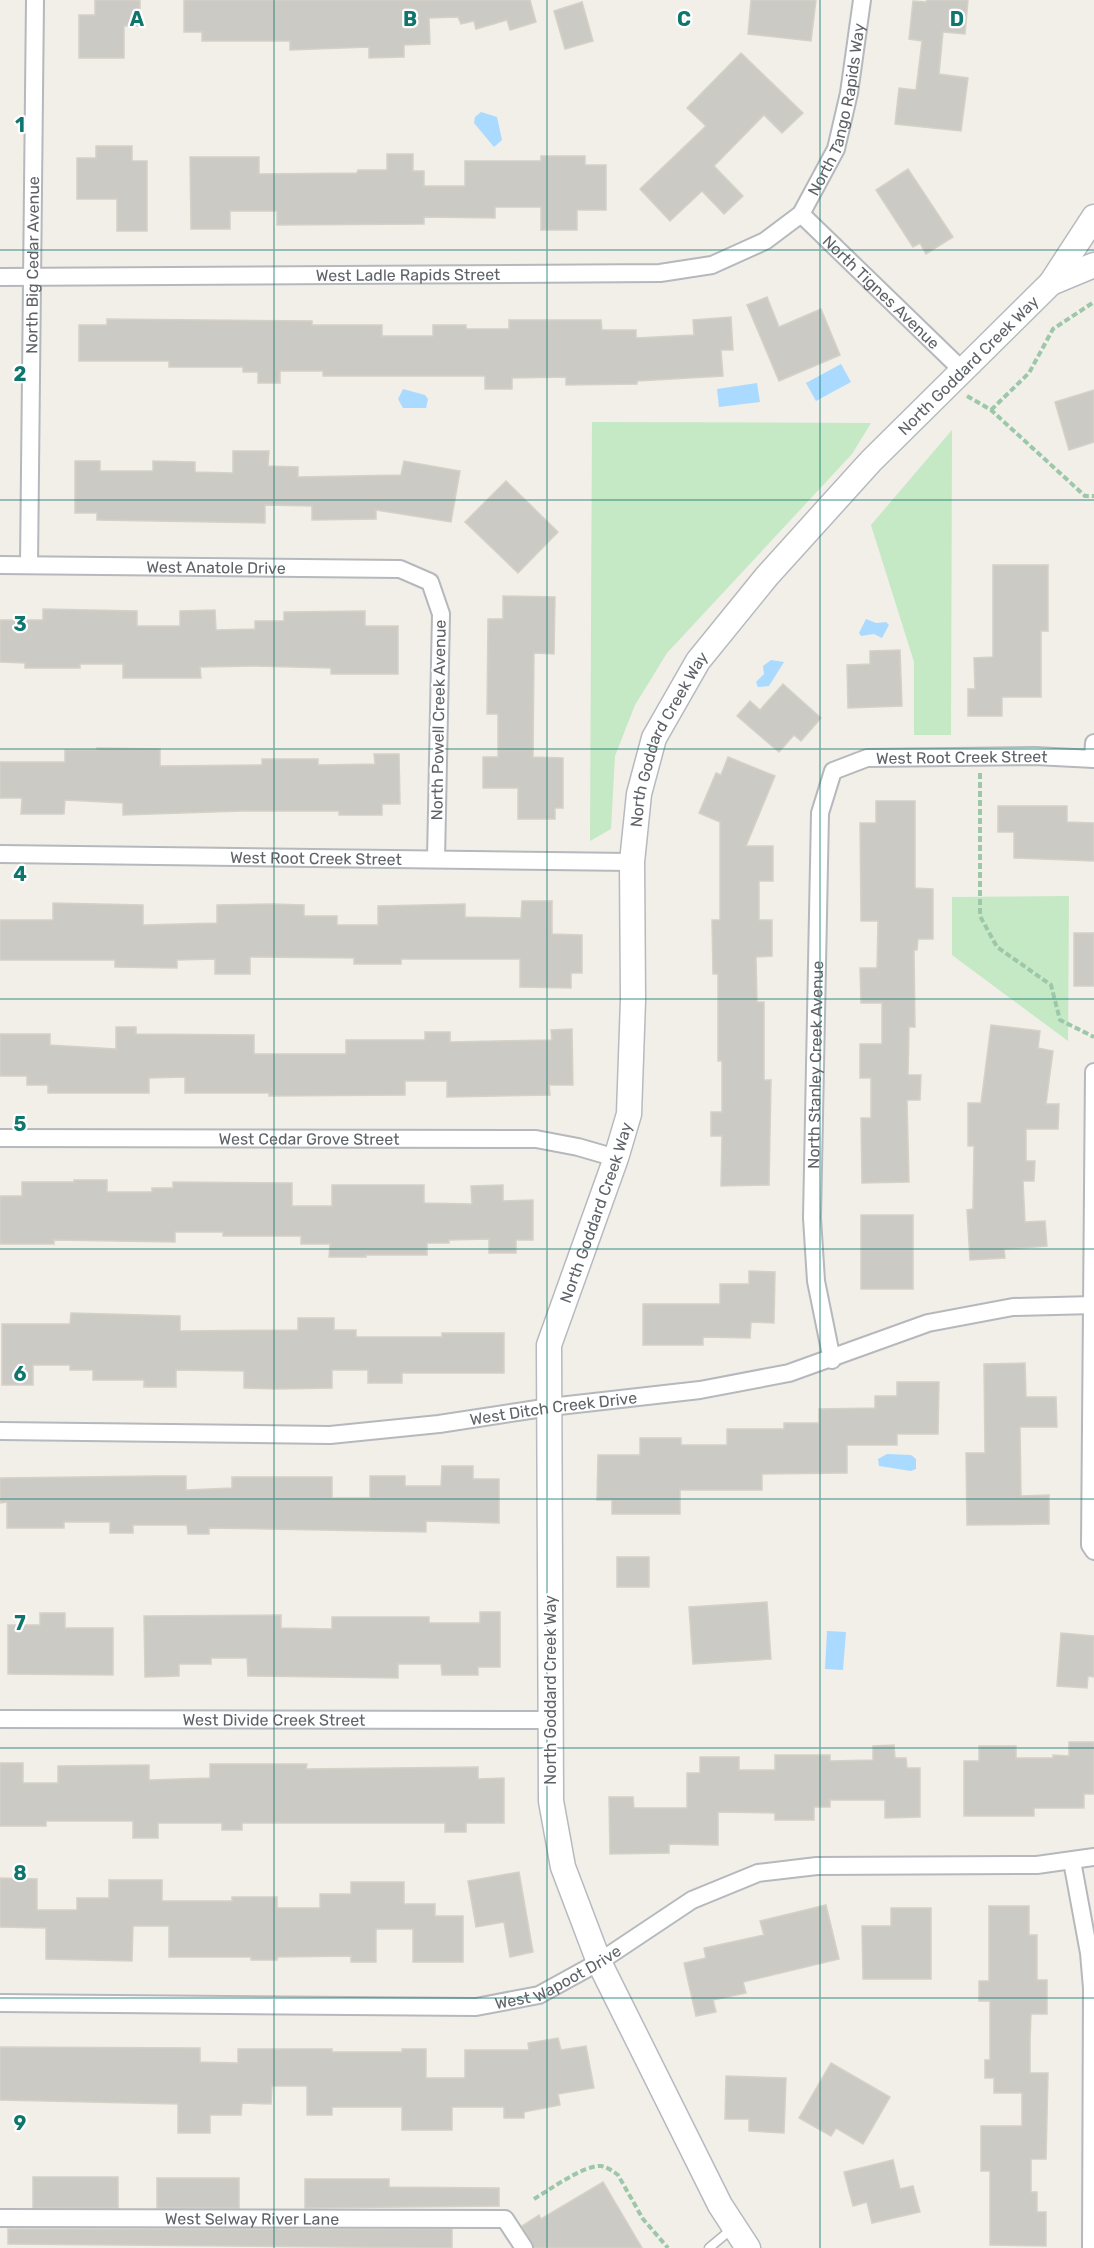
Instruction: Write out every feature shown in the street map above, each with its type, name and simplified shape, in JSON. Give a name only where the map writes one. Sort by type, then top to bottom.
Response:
[{"type":"street","name":"North Big Cedar Avenue","points":[[29,565],[34,276],[35,0]]},
{"type":"street","name":"North Tango Rapids Way","points":[[801,214],[836,149],[849,93],[862,0]]},
{"type":"street","name":"West Ladle Rapids Street","points":[[0,277],[660,273],[712,265],[765,241],[801,214]]},
{"type":"street","name":"North Tignes Avenue","points":[[801,214],[955,377]]},
{"type":"street","name":"North Goddard Creek Way","points":[[748,2248],[720,2205],[599,1962],[563,1867],[551,1801],[549,1345],[616,1158],[629,1114],[633,1000],[632,861],[639,794],[654,738],[698,661],[767,576],[871,461],[1051,283],[1094,216]]},
{"type":"street","name":"North Goddard Creek Way","points":[[1051,283],[1094,265]]},
{"type":"street","name":"West Anatole Drive","points":[[0,565],[400,568],[430,582]]},
{"type":"street","name":"North Powell Creek Avenue","points":[[430,582],[441,614],[436,859]]},
{"type":"street","points":[[1094,743],[1094,759]]},
{"type":"street","name":"West Root Creek Street","points":[[833,771],[867,758],[1094,759]]},
{"type":"street","name":"North Stanley Creek Avenue","points":[[832,1360],[816,1281],[812,1218],[820,813],[833,771]]},
{"type":"street","name":"West Root Creek Street","points":[[0,854],[632,861]]},
{"type":"street","points":[[1094,1072],[1090,1545],[1094,1551]]},
{"type":"street","name":"West Cedar Grove Street","points":[[0,1138],[536,1139],[578,1147],[616,1158]]},
{"type":"street","name":"West Ditch Creek Drive","points":[[0,1431],[330,1435],[439,1424],[550,1407],[700,1390],[789,1373],[832,1360],[928,1323],[1013,1307],[1093,1305]]},
{"type":"street","name":"West Divide Creek Street","points":[[0,1719],[549,1720]]},
{"type":"street","name":"West Wapoot Drive","points":[[0,2003],[476,2007],[539,1995],[599,1962],[692,1900],[758,1873],[817,1866],[1037,1865],[1094,1857]]},
{"type":"street","points":[[1071,1861],[1089,1953],[1092,1988],[1091,2248]]},
{"type":"street","name":"West Selway River Lane","points":[[0,2218],[505,2219],[524,2248]]},
{"type":"lane","points":[[709,2248],[734,2226]]},
{"type":"path","points":[[991,410],[1029,373],[1053,328],[1094,302]]},
{"type":"path","points":[[955,377],[1085,496],[1094,496]]},
{"type":"path","points":[[980,757],[980,916],[997,947],[1051,985],[1060,1020],[1094,1037]]},
{"type":"path","points":[[534,2199],[590,2168],[601,2166],[618,2175],[643,2219],[668,2248]]},
{"type":"green space","points":[[592,422],[871,423],[852,454],[667,653],[635,705],[615,756],[611,829],[590,841]]},
{"type":"green space","points":[[952,430],[951,735],[914,735],[914,662],[871,525]]},
{"type":"green space","points":[[1069,896],[1068,1041],[952,955],[952,897]]},
{"type":"water","points":[[481,112],[497,117],[502,140],[494,147],[474,123],[475,117]]},
{"type":"water","points":[[841,364],[851,382],[816,401],[806,383]]},
{"type":"water","points":[[757,383],[760,402],[719,407],[717,389]]},
{"type":"water","points":[[403,389],[425,395],[428,399],[426,408],[403,408],[398,399]]},
{"type":"water","points":[[866,619],[876,623],[886,622],[889,625],[882,638],[874,634],[861,636],[859,633]]},
{"type":"water","points":[[771,660],[784,662],[769,686],[758,687],[756,682],[764,674],[763,666]]},
{"type":"water","points":[[887,1454],[911,1455],[916,1459],[916,1469],[911,1471],[879,1466],[878,1459]]},
{"type":"water","points":[[827,1631],[846,1632],[843,1670],[825,1669]]},
{"type":"building","points":[[95,0],[140,0],[140,26],[124,26],[124,58],[79,58],[79,15],[95,15]]},
{"type":"building","points":[[184,0],[530,0],[536,22],[510,30],[507,20],[476,29],[474,21],[461,24],[458,17],[429,18],[430,44],[404,45],[404,57],[369,58],[369,47],[290,50],[290,41],[202,41],[202,32],[184,32]]},
{"type":"building","points":[[751,0],[816,0],[811,41],[748,34]]},
{"type":"building","points":[[927,0],[968,0],[965,34],[943,32],[939,74],[968,78],[961,131],[895,124],[899,88],[916,90],[922,41],[909,39],[913,1],[926,2]]},
{"type":"building","points":[[582,2],[593,41],[565,49],[554,11]]},
{"type":"building","points":[[741,53],[803,113],[782,133],[764,115],[714,166],[743,196],[724,214],[702,191],[670,221],[640,189],[706,126],[687,108]]},
{"type":"building","points":[[96,146],[132,146],[132,161],[147,161],[147,231],[117,231],[117,199],[77,199],[77,158],[96,158]]},
{"type":"building","points":[[387,154],[413,154],[413,171],[424,171],[424,186],[465,186],[465,161],[541,161],[541,156],[585,156],[585,165],[606,165],[606,210],[577,210],[577,230],[541,230],[541,207],[495,207],[495,218],[424,217],[424,224],[277,225],[277,211],[230,211],[230,229],[191,229],[190,157],[259,157],[259,174],[357,173],[358,170],[387,170]]},
{"type":"building","points":[[908,169],[953,237],[926,254],[920,243],[913,247],[876,190]]},
{"type":"building","points":[[767,297],[779,327],[821,309],[840,355],[779,381],[747,305]]},
{"type":"building","points":[[731,317],[733,350],[721,350],[723,376],[637,381],[637,384],[566,385],[566,377],[512,378],[512,389],[485,389],[485,376],[323,376],[323,371],[280,371],[280,383],[258,383],[258,372],[243,372],[243,367],[169,367],[169,361],[79,361],[79,325],[107,325],[107,319],[312,321],[312,325],[382,325],[382,336],[433,336],[433,325],[466,325],[466,329],[509,329],[509,320],[601,320],[602,330],[636,330],[636,338],[694,335],[693,320]]},
{"type":"building","points":[[1094,390],[1094,442],[1069,450],[1055,402]]},
{"type":"building","points":[[233,451],[269,451],[268,466],[298,467],[298,477],[401,475],[404,461],[460,471],[451,522],[376,510],[376,519],[312,520],[312,506],[265,505],[265,523],[97,520],[97,513],[75,513],[75,461],[100,461],[100,471],[153,471],[153,461],[195,462],[195,472],[233,473]]},
{"type":"building","points":[[506,481],[558,532],[518,573],[465,522]]},
{"type":"building","points":[[993,565],[1048,565],[1048,631],[1041,631],[1041,697],[1002,697],[1002,716],[968,716],[968,689],[975,689],[974,658],[993,657]]},
{"type":"building","points":[[503,596],[555,597],[554,654],[534,653],[533,757],[563,758],[563,808],[555,808],[555,819],[518,819],[518,788],[483,788],[483,757],[498,757],[498,714],[487,714],[488,619],[503,619]]},
{"type":"building","points":[[43,609],[137,611],[137,626],[180,626],[180,611],[215,610],[216,630],[255,629],[255,621],[284,621],[284,612],[365,611],[365,626],[398,626],[398,674],[331,674],[331,668],[255,666],[200,667],[201,678],[123,678],[123,664],[80,664],[80,668],[25,668],[25,663],[0,662],[0,620],[43,620]]},
{"type":"building","points":[[900,650],[902,706],[848,708],[847,665],[870,664],[870,651]]},
{"type":"building","points":[[783,684],[821,718],[801,741],[794,735],[779,752],[737,716],[750,701],[760,710]]},
{"type":"building","points":[[97,748],[160,749],[160,766],[262,765],[262,759],[318,759],[318,765],[375,764],[374,754],[399,754],[400,804],[382,804],[382,815],[339,815],[339,811],[242,811],[123,815],[123,803],[65,800],[64,814],[21,814],[22,798],[0,798],[0,762],[65,762],[65,750],[97,750]]},
{"type":"building","points":[[728,757],[775,776],[746,846],[773,846],[773,881],[759,881],[759,920],[772,920],[772,956],[756,957],[757,1002],[764,1002],[764,1080],[771,1080],[769,1185],[721,1186],[722,1136],[711,1136],[711,1112],[722,1112],[722,1061],[718,1061],[718,974],[713,974],[712,920],[720,920],[720,822],[699,813],[716,773],[721,775]]},
{"type":"building","points":[[876,801],[915,801],[915,888],[933,889],[933,939],[918,939],[917,950],[914,950],[915,1027],[909,1027],[908,1075],[921,1075],[920,1100],[907,1100],[909,1182],[862,1183],[861,1118],[871,1118],[871,1078],[860,1078],[860,1044],[882,1044],[882,1003],[861,1003],[860,968],[877,968],[878,921],[861,921],[860,823],[876,823]]},
{"type":"building","points":[[998,806],[1067,806],[1067,822],[1094,823],[1094,861],[1014,858],[1014,832],[998,832]]},
{"type":"building","points":[[522,901],[552,901],[552,934],[582,935],[582,973],[571,973],[571,988],[520,987],[520,959],[401,959],[401,964],[354,964],[354,958],[250,957],[250,974],[215,974],[215,959],[177,960],[177,968],[115,967],[115,960],[0,960],[0,920],[53,920],[53,903],[143,905],[143,925],[217,923],[217,905],[272,904],[304,905],[304,916],[337,916],[337,925],[378,925],[378,906],[465,904],[465,917],[521,918]]},
{"type":"building","points":[[1074,933],[1094,933],[1094,986],[1074,986]]},
{"type":"building","points":[[991,1025],[1040,1031],[1038,1048],[1053,1051],[1046,1104],[1059,1104],[1058,1129],[1026,1129],[1026,1161],[1035,1161],[1034,1181],[1023,1181],[1025,1222],[1045,1221],[1047,1246],[1004,1249],[1005,1258],[970,1260],[967,1210],[973,1209],[974,1146],[968,1146],[968,1103],[981,1103]]},
{"type":"building","points":[[116,1027],[136,1027],[136,1034],[254,1035],[254,1054],[346,1054],[346,1040],[425,1040],[425,1032],[450,1032],[450,1042],[552,1040],[551,1030],[572,1029],[573,1085],[549,1085],[550,1095],[447,1097],[447,1081],[405,1081],[405,1095],[269,1096],[269,1093],[185,1093],[185,1077],[149,1078],[149,1093],[48,1093],[48,1085],[27,1085],[27,1076],[0,1076],[0,1034],[50,1034],[50,1045],[116,1049]]},
{"type":"building","points":[[74,1180],[107,1180],[107,1192],[152,1192],[152,1188],[173,1188],[173,1182],[292,1183],[292,1206],[332,1206],[332,1185],[424,1185],[424,1203],[472,1204],[471,1186],[503,1185],[503,1201],[533,1200],[533,1240],[516,1240],[516,1253],[489,1253],[489,1239],[449,1240],[449,1243],[427,1243],[427,1255],[366,1255],[366,1257],[329,1257],[330,1244],[301,1244],[301,1236],[223,1236],[223,1232],[175,1232],[175,1242],[54,1240],[54,1244],[0,1244],[0,1196],[22,1196],[22,1182],[74,1182]]},
{"type":"building","points":[[861,1215],[913,1215],[913,1289],[861,1289]]},
{"type":"building","points":[[749,1271],[775,1272],[774,1323],[751,1322],[750,1338],[703,1337],[703,1345],[643,1345],[643,1304],[720,1304],[720,1284],[749,1284]]},
{"type":"building","points":[[71,1313],[180,1316],[180,1331],[298,1330],[298,1318],[334,1318],[334,1330],[356,1330],[356,1337],[442,1337],[442,1333],[504,1333],[504,1373],[402,1373],[402,1383],[368,1383],[368,1370],[332,1370],[332,1388],[276,1389],[244,1388],[244,1371],[176,1370],[176,1387],[144,1387],[144,1380],[93,1380],[93,1370],[70,1370],[70,1365],[33,1365],[33,1385],[2,1385],[2,1324],[70,1324]]},
{"type":"building","points":[[1025,1363],[1026,1397],[1056,1397],[1057,1427],[1020,1427],[1021,1496],[1049,1495],[1049,1524],[967,1525],[966,1453],[985,1453],[984,1364]]},
{"type":"building","points":[[897,1382],[939,1382],[938,1434],[897,1434],[897,1445],[847,1445],[847,1473],[762,1474],[762,1490],[680,1490],[680,1514],[612,1514],[612,1500],[597,1500],[598,1455],[640,1455],[640,1438],[681,1438],[681,1445],[727,1445],[727,1429],[784,1429],[784,1423],[819,1423],[819,1409],[875,1408],[875,1396],[897,1396]]},
{"type":"building","points":[[442,1466],[473,1466],[473,1479],[499,1479],[499,1523],[426,1521],[426,1532],[209,1528],[209,1534],[188,1534],[187,1525],[133,1525],[133,1533],[110,1533],[110,1522],[64,1522],[64,1528],[7,1528],[7,1502],[0,1503],[0,1478],[186,1476],[186,1490],[232,1488],[232,1477],[332,1477],[332,1498],[370,1498],[370,1476],[405,1476],[405,1486],[441,1486]]},
{"type":"building","points":[[617,1557],[649,1557],[649,1587],[617,1587]]},
{"type":"building","points":[[767,1602],[771,1659],[693,1664],[689,1607]]},
{"type":"building","points":[[480,1612],[500,1612],[500,1667],[478,1667],[478,1675],[442,1675],[441,1664],[398,1664],[398,1678],[248,1676],[247,1658],[211,1658],[211,1664],[179,1664],[179,1676],[145,1677],[144,1616],[281,1615],[281,1628],[332,1629],[332,1617],[429,1617],[429,1623],[480,1623]]},
{"type":"building","points":[[40,1613],[65,1613],[65,1628],[113,1628],[113,1675],[8,1674],[8,1625],[40,1625]]},
{"type":"building","points":[[1061,1633],[1094,1636],[1094,1677],[1088,1676],[1087,1688],[1057,1686]]},
{"type":"building","points":[[1069,1742],[1094,1742],[1094,1794],[1084,1794],[1084,1808],[1034,1808],[1034,1816],[964,1816],[964,1761],[979,1761],[979,1746],[1016,1746],[1016,1758],[1053,1758],[1053,1755],[1069,1756]]},
{"type":"building","points":[[894,1745],[895,1758],[906,1758],[907,1768],[920,1768],[920,1817],[885,1818],[885,1800],[830,1800],[830,1807],[814,1807],[814,1820],[775,1820],[775,1813],[718,1812],[718,1845],[669,1844],[669,1853],[610,1854],[609,1797],[633,1797],[634,1808],[687,1808],[687,1773],[700,1773],[700,1757],[739,1757],[739,1770],[775,1770],[775,1755],[830,1755],[830,1761],[873,1760],[873,1746]]},
{"type":"building","points":[[0,1763],[23,1763],[23,1783],[58,1783],[58,1766],[149,1765],[149,1780],[210,1778],[210,1764],[307,1764],[306,1769],[478,1767],[478,1779],[504,1778],[504,1823],[466,1823],[466,1832],[445,1832],[445,1823],[242,1823],[242,1830],[222,1830],[222,1823],[158,1823],[158,1838],[133,1838],[133,1821],[46,1821],[46,1826],[0,1826]]},
{"type":"building","points":[[519,1872],[533,1952],[510,1957],[504,1922],[476,1927],[468,1881]]},
{"type":"building","points":[[0,1878],[37,1879],[37,1910],[77,1910],[77,1898],[109,1898],[109,1880],[162,1880],[162,1901],[232,1901],[232,1897],[277,1897],[277,1908],[320,1908],[320,1894],[351,1894],[351,1882],[404,1882],[404,1904],[435,1904],[435,1916],[463,1916],[463,1962],[413,1962],[413,1929],[376,1929],[376,1962],[351,1962],[351,1956],[277,1957],[277,1960],[251,1960],[251,1957],[169,1957],[169,1926],[133,1926],[132,1961],[46,1959],[46,1928],[0,1927]]},
{"type":"building","points":[[826,1905],[839,1959],[743,1982],[746,1993],[713,2000],[716,2012],[696,2016],[684,1963],[706,1958],[704,1948],[764,1935],[760,1921]]},
{"type":"building","points":[[989,1906],[1029,1906],[1029,1935],[1037,1935],[1037,1980],[1047,1980],[1047,2014],[1031,2014],[1030,2039],[1030,2073],[1048,2073],[1046,2159],[1031,2159],[1031,2192],[1037,2192],[1037,2212],[1046,2212],[1046,2246],[990,2245],[990,2171],[981,2171],[981,2126],[1022,2126],[1022,2093],[994,2093],[994,2078],[985,2078],[985,2060],[990,2060],[990,2001],[979,2001],[979,1981],[989,1981]]},
{"type":"building","points":[[891,1908],[931,1908],[931,1979],[863,1979],[862,1926],[891,1926]]},
{"type":"building","points":[[558,2038],[561,2050],[586,2046],[594,2088],[558,2094],[560,2105],[524,2112],[524,2118],[504,2118],[504,2107],[452,2107],[452,2130],[402,2130],[402,2107],[332,2107],[332,2115],[307,2115],[307,2086],[272,2086],[271,2104],[242,2103],[241,2115],[210,2115],[210,2133],[178,2133],[178,2104],[0,2100],[0,2047],[200,2048],[200,2062],[238,2063],[238,2049],[402,2052],[402,2049],[426,2049],[426,2078],[465,2078],[465,2050],[529,2050],[528,2043]]},
{"type":"building","points":[[831,2063],[890,2097],[863,2144],[836,2128],[831,2136],[799,2118]]},
{"type":"building","points":[[726,2076],[786,2078],[784,2133],[749,2131],[749,2119],[725,2119]]},
{"type":"building","points":[[893,2160],[900,2189],[913,2186],[920,2212],[872,2223],[867,2202],[853,2206],[844,2172]]},
{"type":"building","points":[[33,2177],[118,2177],[118,2208],[33,2208]]},
{"type":"building","points":[[157,2178],[239,2178],[239,2208],[157,2208]]},
{"type":"building","points":[[305,2179],[389,2179],[389,2187],[499,2188],[499,2206],[305,2208]]},
{"type":"building","points":[[603,2182],[642,2248],[534,2248],[522,2226],[539,2215],[541,2219]]},
{"type":"building","points":[[8,2229],[452,2229],[452,2248],[8,2244]]}]
